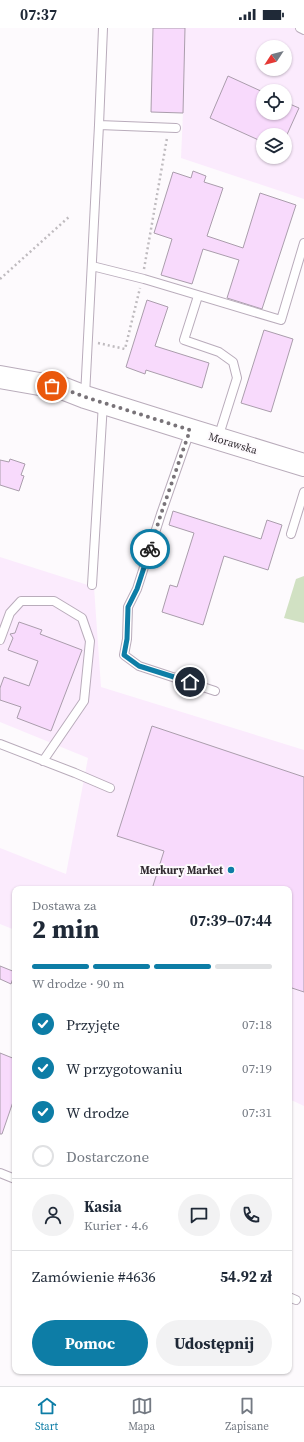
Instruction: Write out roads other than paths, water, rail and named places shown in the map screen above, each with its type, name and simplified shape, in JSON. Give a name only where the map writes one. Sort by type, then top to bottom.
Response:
[{"type":"main road","name":"Morawska","points":[[0,377],[62,388],[218,439],[304,465]]},
{"type":"lane","points":[[92,585],[94,399],[88,341],[103,28]]},
{"type":"lane","points":[[300,28],[304,30]]},
{"type":"lane","points":[[99,125],[172,128]]},
{"type":"lane","points":[[92,266],[142,279],[281,320],[304,244]]},
{"type":"lane","points":[[198,296],[184,340],[219,352],[234,362],[237,378],[218,439]]},
{"type":"lane","points":[[190,430],[137,589],[128,607],[127,639],[124,655],[139,666],[215,691]]},
{"type":"lane","points":[[291,534],[304,492]]},
{"type":"lane","points":[[0,640],[10,613],[21,602],[54,601],[82,618],[90,641],[84,701],[44,761]]},
{"type":"lane","points":[[0,744],[110,788]]},
{"type":"lane","points":[[0,1173],[12,1178]]},
{"type":"place","name":"Merkury Market","points":[[231,870]]}]
